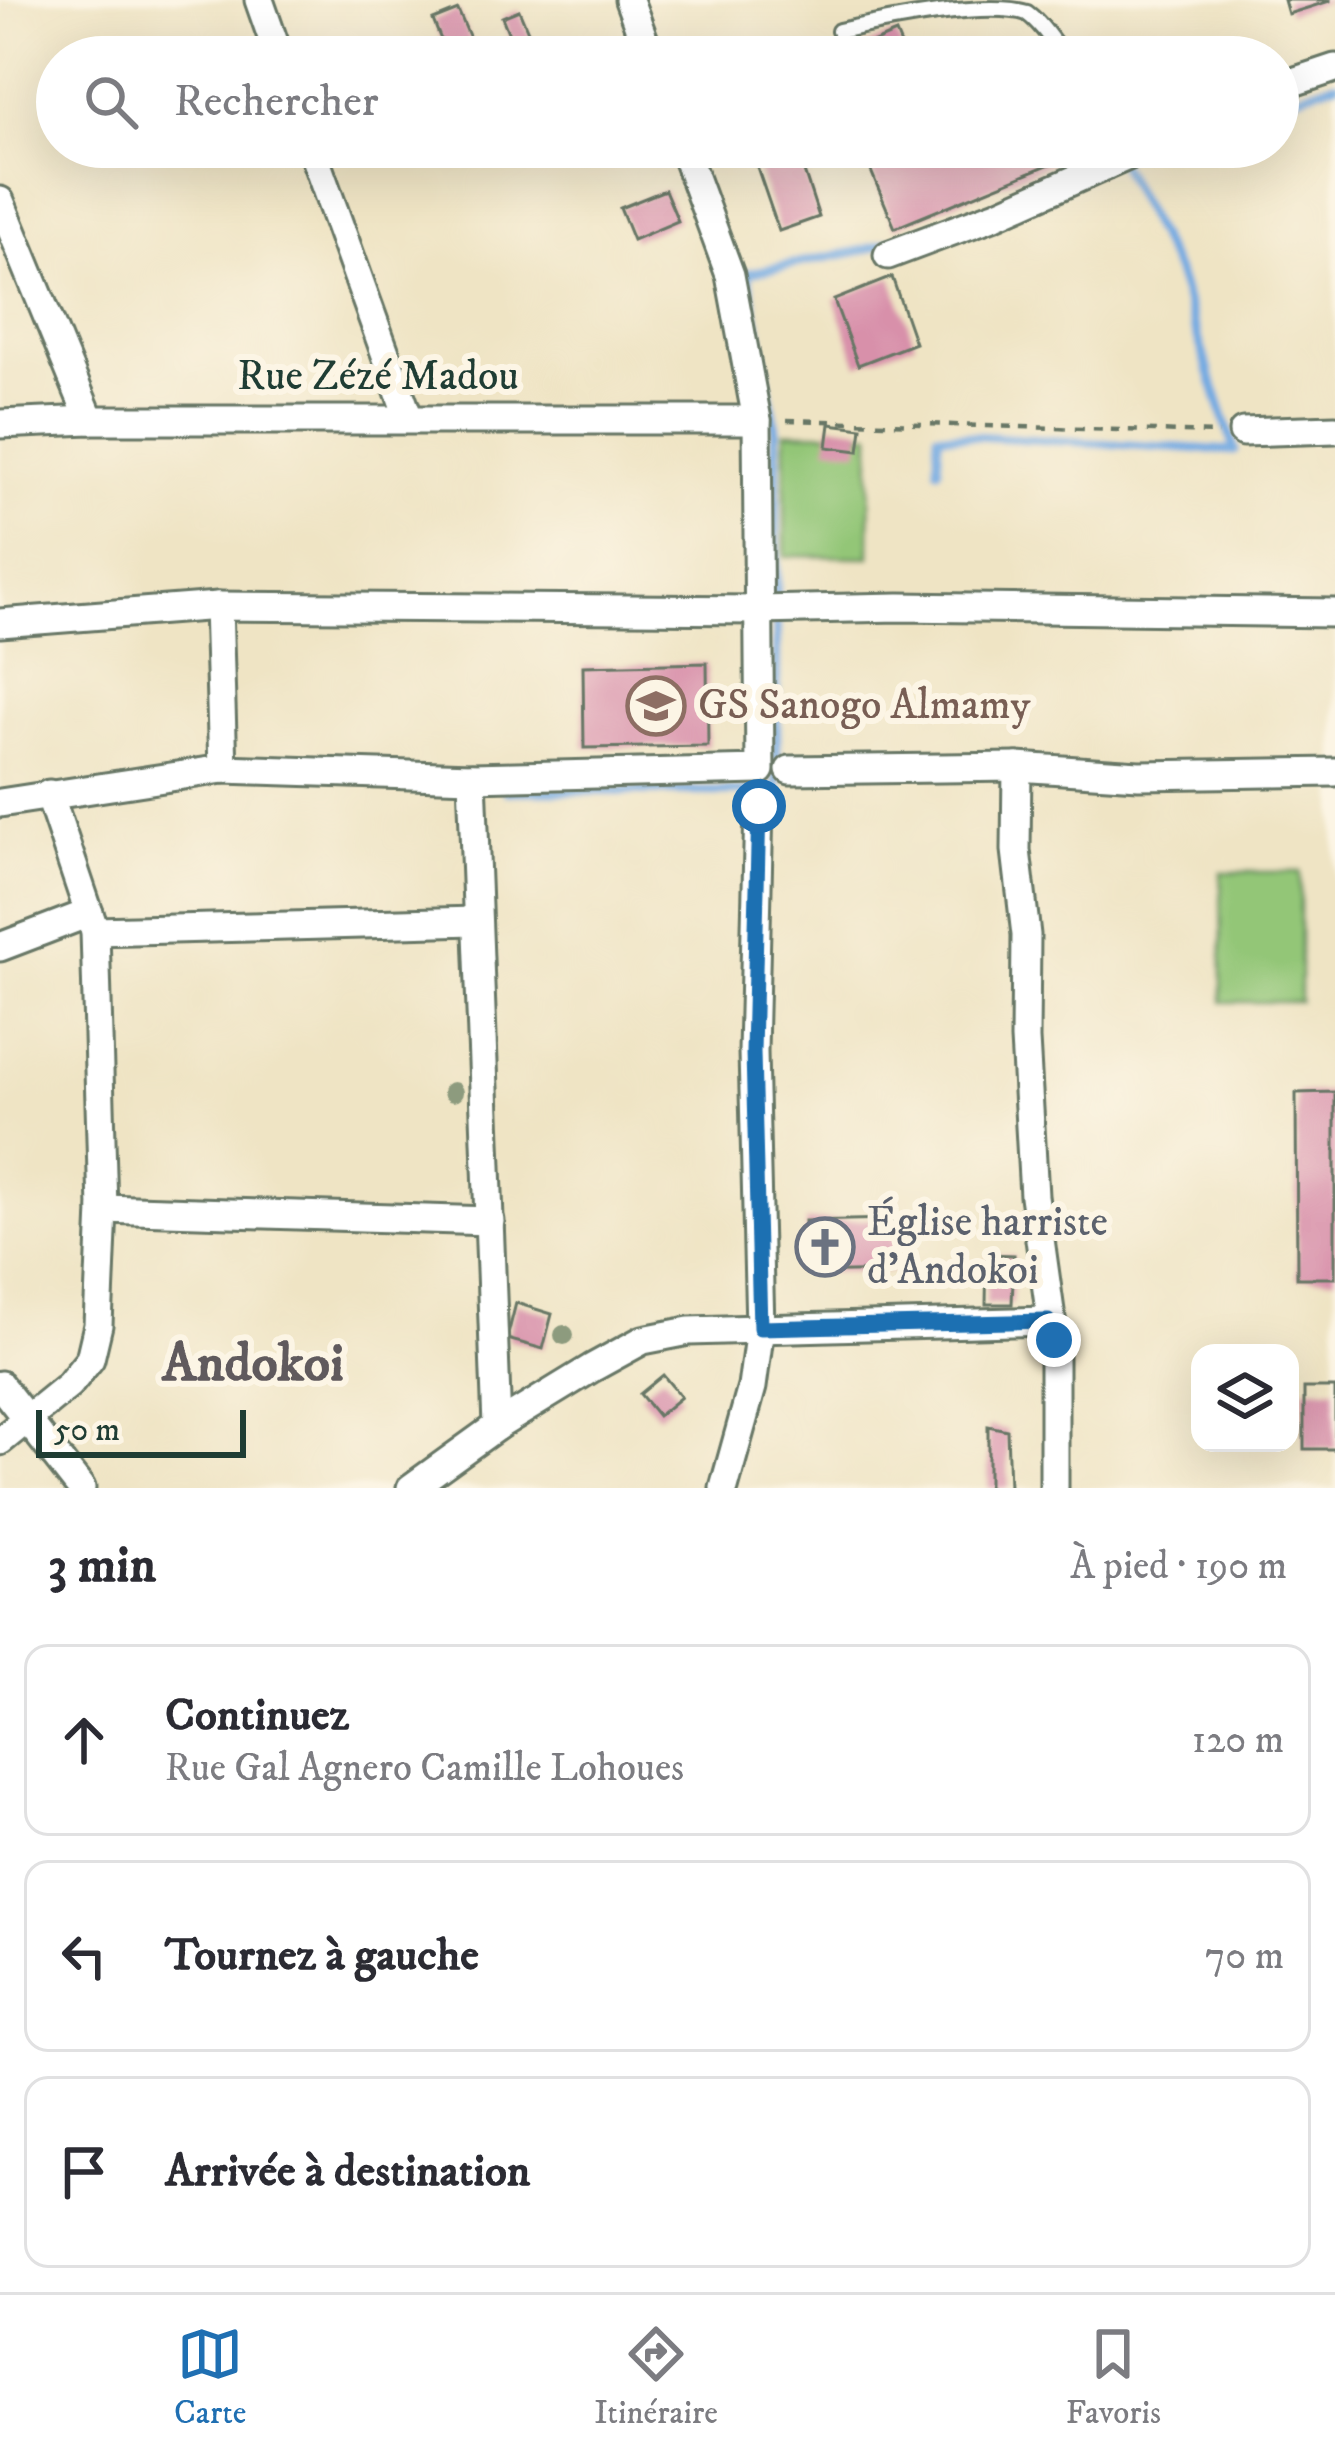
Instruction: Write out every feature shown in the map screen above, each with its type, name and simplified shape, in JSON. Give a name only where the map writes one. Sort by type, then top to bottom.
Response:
[{"type":"street","points":[[259,0],[272,36]]},
{"type":"street","points":[[629,0],[642,36]]},
{"type":"street","points":[[1299,80],[1335,68]]},
{"type":"street","points":[[319,168],[409,419]]},
{"type":"street","points":[[0,803],[223,769],[472,777],[760,770],[757,420],[730,275],[691,168]]},
{"type":"street","points":[[888,255],[1097,168]]},
{"type":"street","points":[[0,201],[90,419]]},
{"type":"street","name":"Rue Zézé Madou","points":[[0,424],[90,419],[757,420]]},
{"type":"street","points":[[1243,432],[1335,429]]},
{"type":"street","points":[[218,606],[223,769]]},
{"type":"street","points":[[0,623],[218,606],[1335,613]]},
{"type":"street","points":[[1017,767],[1016,850],[1026,935],[1025,1039],[1034,1196],[1054,1340],[1054,1488]]},
{"type":"street","points":[[790,770],[1017,767],[1139,776],[1335,772]]},
{"type":"street","points":[[472,777],[497,1426]]},
{"type":"street","points":[[0,1441],[69,1384],[97,1344],[103,1209],[92,922],[49,794]]},
{"type":"street","points":[[724,1488],[752,1387],[760,1328],[753,1052],[759,806]]},
{"type":"street","points":[[0,947],[92,922],[475,921]]},
{"type":"street","points":[[103,1209],[490,1221]]},
{"type":"street","points":[[411,1488],[497,1426],[643,1340],[689,1331],[1048,1321]]},
{"type":"street","points":[[0,1384],[81,1488]]},
{"type":"lane","points":[[839,32],[977,2],[1024,10],[1046,36]]},
{"type":"path","points":[[793,420],[1214,433]]},
{"type":"green space","points":[[785,432],[871,433],[870,557],[785,556]]},
{"type":"green space","points":[[1221,872],[1300,872],[1300,1002],[1222,1002]]},
{"type":"building","points":[[1284,0],[1330,0],[1330,1],[1288,14]]},
{"type":"building","points":[[458,10],[469,36],[439,36],[433,20]]},
{"type":"building","points":[[519,10],[530,36],[510,36],[502,17]]},
{"type":"building","points":[[757,168],[803,168],[819,217],[779,231]]},
{"type":"building","points":[[870,168],[1040,168],[895,228]]},
{"type":"building","points":[[665,190],[678,221],[633,240],[620,208]]},
{"type":"building","points":[[892,277],[915,343],[858,365],[834,300]]},
{"type":"building","points":[[830,424],[862,428],[859,451],[827,447]]},
{"type":"building","points":[[707,663],[708,746],[584,748],[583,666]]},
{"type":"building","points":[[1335,1092],[1335,1278],[1297,1278],[1296,1093]]},
{"type":"building","points":[[893,1219],[894,1271],[806,1273],[805,1221]]},
{"type":"building","points":[[987,1254],[1014,1255],[1012,1304],[986,1304]]},
{"type":"building","points":[[516,1303],[552,1314],[543,1349],[507,1339]]},
{"type":"building","points":[[663,1375],[681,1397],[658,1416],[640,1394]]},
{"type":"building","points":[[1304,1388],[1335,1388],[1335,1449],[1304,1449]]},
{"type":"building","points":[[988,1426],[1007,1430],[1009,1488],[988,1488]]},
{"type":"waterway","points":[[1299,95],[1335,83]]},
{"type":"waterway","points":[[938,469],[938,434],[1235,451],[1177,273],[1122,168]]},
{"type":"waterway","points":[[506,791],[777,792],[776,428],[748,273],[889,242]]},
{"type":"place","name":"GS Sanogo Almamy","points":[[656,706]]},
{"type":"place","name":"Église harriste d'Andokoi","points":[[825,1247]]},
{"type":"district","name":"Andokoi","points":[[253,1364]]},
{"type":"route","points":[[759,806],[753,1052],[760,1328],[1048,1321],[1054,1340]]}]
